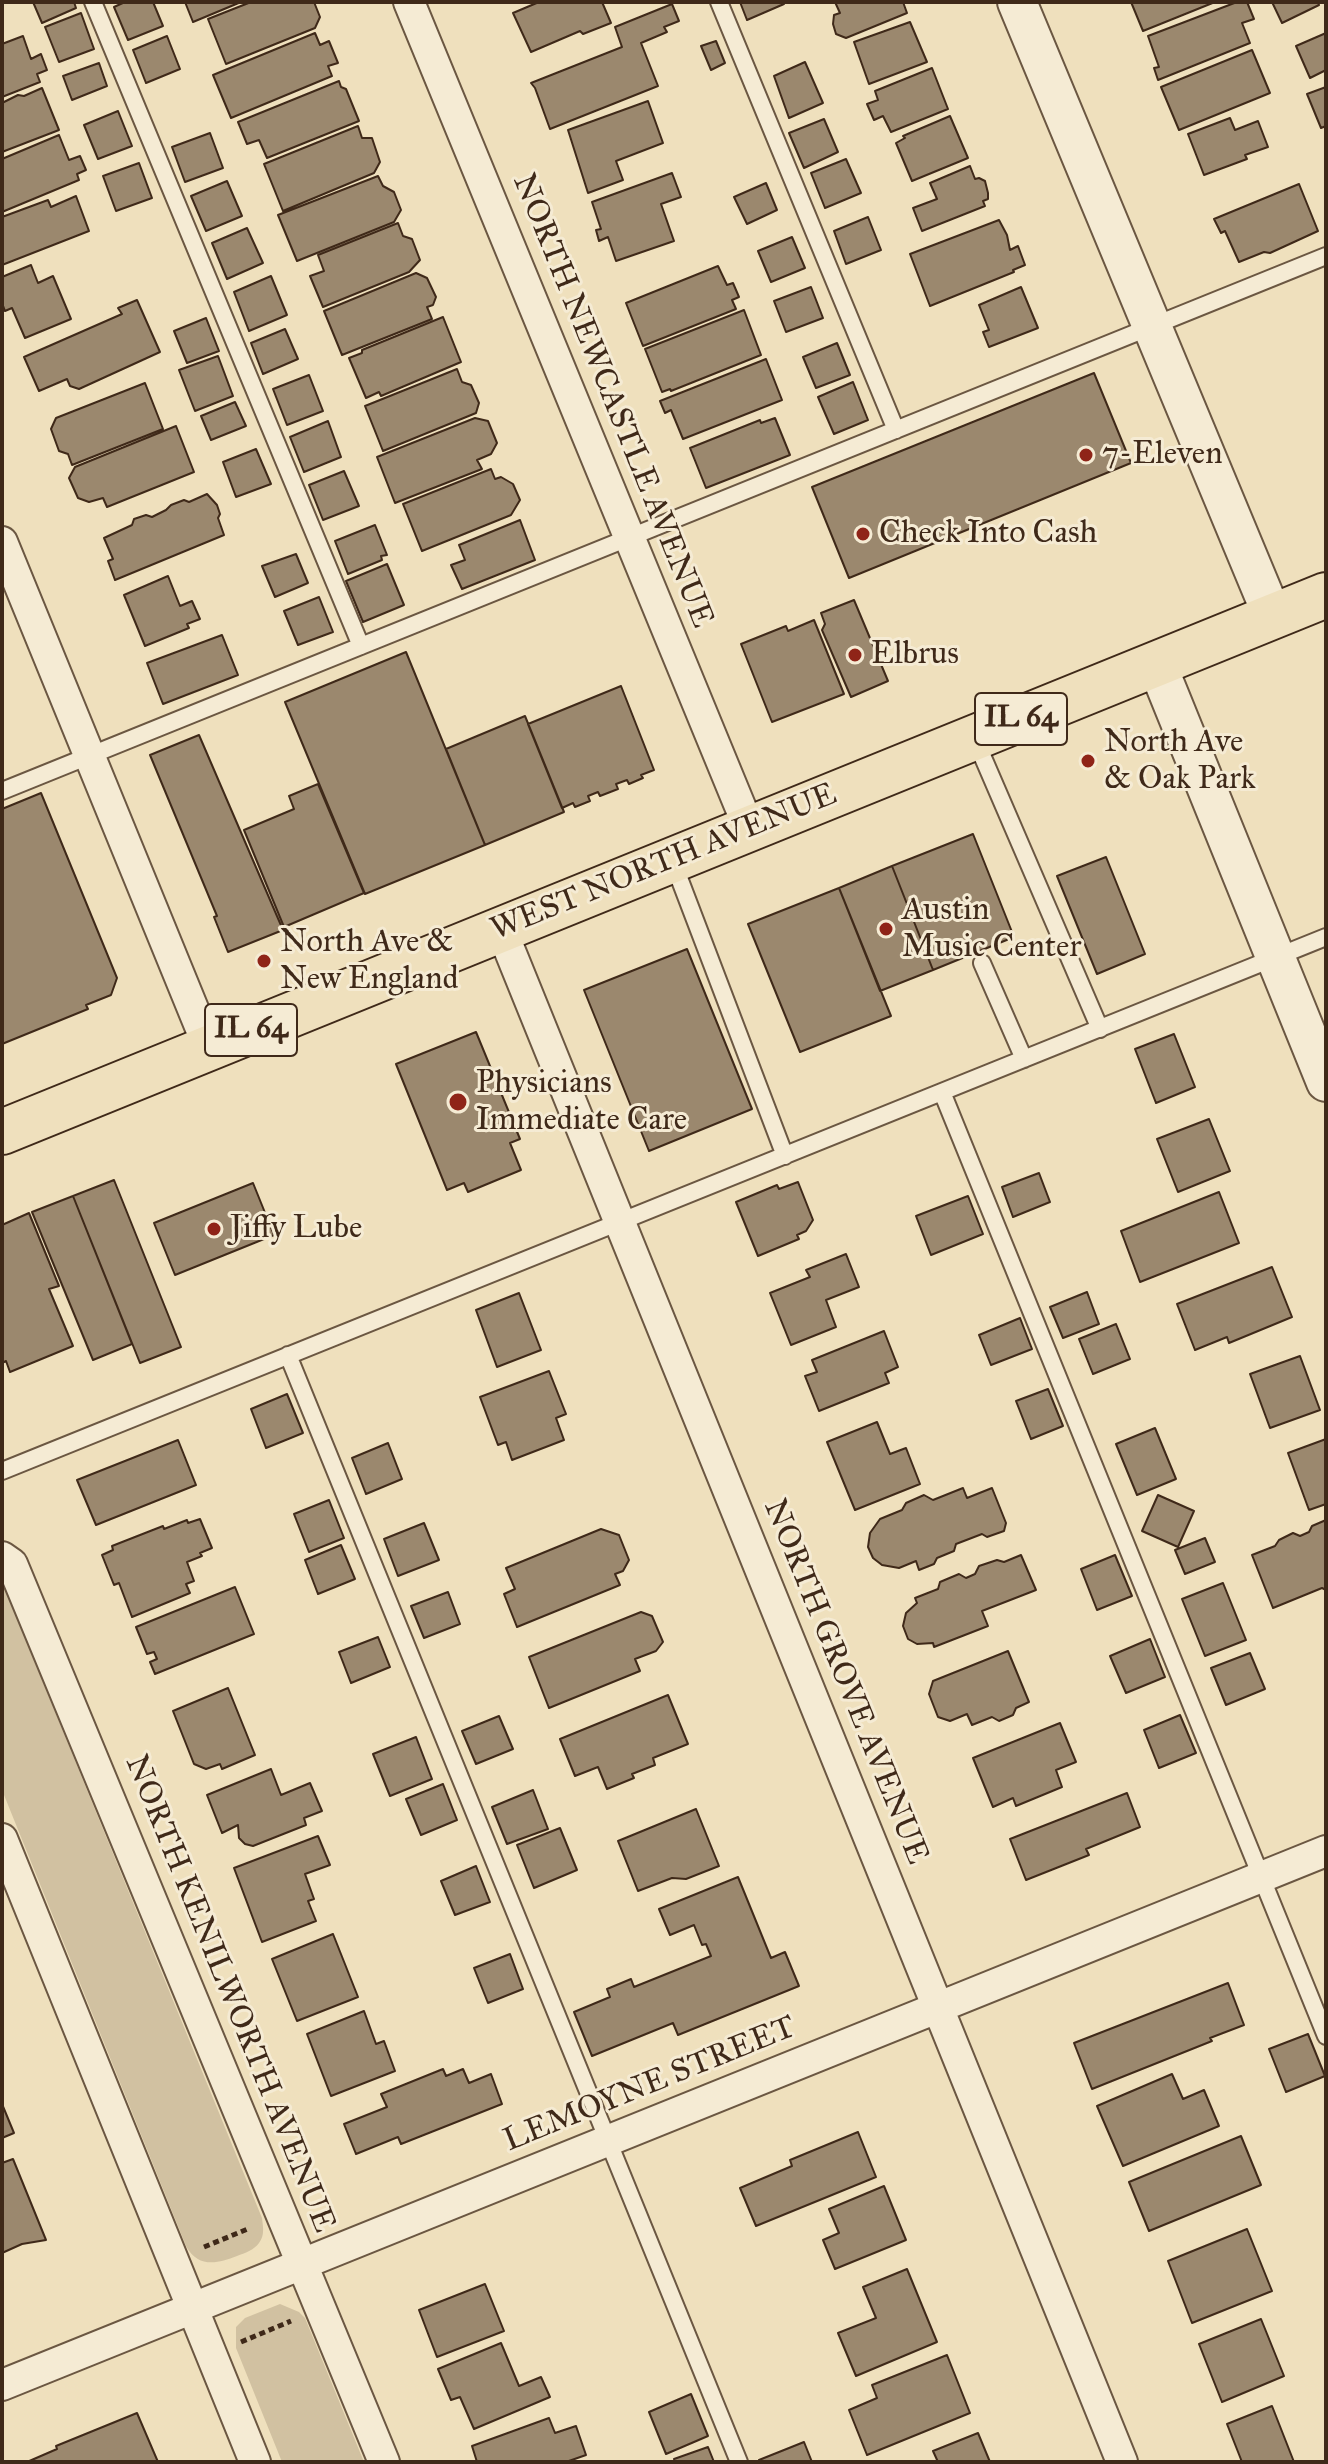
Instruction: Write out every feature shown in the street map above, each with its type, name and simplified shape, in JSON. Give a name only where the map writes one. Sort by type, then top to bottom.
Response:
[{"type":"main road","name":"WEST NORTH AVENUE","points":[[2,1132],[1326,595]]},
{"type":"street","name":"NORTH NEWCASTLE AVENUE","points":[[409,2],[749,828]]},
{"type":"street","points":[[1017,2],[1273,617]]},
{"type":"street","points":[[2,542],[209,1048]]},
{"type":"street","points":[[1157,665],[1326,1082]]},
{"type":"street","name":"NORTH GROVE AVENUE","points":[[501,929],[1122,2462]]},
{"type":"street","name":"NORTH KENILWORTH AVENUE","points":[[2,1557],[12,1564],[384,2462]]},
{"type":"street","points":[[2,1839],[255,2462]]},
{"type":"street","name":"LEMOYNE STREET","points":[[2,2385],[1326,1851]]},
{"type":"lane","points":[[93,2],[361,646]]},
{"type":"lane","points":[[719,2],[896,430]]},
{"type":"lane","points":[[2,791],[1326,256]]},
{"type":"lane","points":[[975,738],[1100,1029]]},
{"type":"lane","points":[[672,860],[785,1156]]},
{"type":"lane","points":[[2,1471],[1326,937]]},
{"type":"lane","points":[[982,963],[1024,1059]]},
{"type":"lane","points":[[942,1092],[1326,2036]]},
{"type":"lane","points":[[288,1355],[739,2462]]},
{"type":"path","points":[[190,2253],[262,2223]]},
{"type":"path","points":[[236,2344],[303,2315]]},
{"type":"shaded area","points":[[2,1582],[262,2218],[263,2234],[259,2243],[255,2248],[230,2259],[202,2261],[186,2246],[2,1790]]},
{"type":"shaded area","points":[[280,2304],[305,2318],[364,2462],[282,2462],[236,2348],[236,2327],[245,2318]]},
{"type":"building","points":[[33,2],[74,2],[76,8],[42,23]]},
{"type":"building","points":[[125,2],[153,2],[163,26],[128,40],[114,7]]},
{"type":"building","points":[[185,2],[241,2],[193,22]]},
{"type":"building","points":[[251,2],[314,2],[320,17],[315,28],[226,64],[208,19]]},
{"type":"building","points":[[539,2],[602,2],[611,23],[583,34],[580,31],[531,52],[513,13]]},
{"type":"building","points":[[740,2],[783,2],[784,4],[747,20]]},
{"type":"building","points":[[835,2],[903,2],[907,13],[846,38],[836,34],[834,15],[840,13]]},
{"type":"building","points":[[1131,2],[1215,2],[1143,31]]},
{"type":"building","points":[[1237,2],[1247,2],[1254,19],[1242,23],[1250,43],[1158,80],[1154,68],[1159,67],[1148,36]]},
{"type":"building","points":[[1272,2],[1318,2],[1319,5],[1282,23]]},
{"type":"building","points":[[672,4],[679,21],[664,27],[667,32],[641,43],[658,86],[550,129],[531,83],[622,47],[615,27]]},
{"type":"building","points":[[81,13],[94,49],[59,62],[45,27]]},
{"type":"building","points":[[910,22],[927,62],[869,84],[854,42]]},
{"type":"building","points":[[315,33],[320,45],[329,41],[338,63],[328,66],[332,76],[231,118],[213,75]]},
{"type":"building","points":[[1326,33],[1326,70],[1310,78],[1296,46]]},
{"type":"building","points":[[23,36],[31,59],[41,54],[47,70],[37,74],[40,82],[2,97],[2,44]]},
{"type":"building","points":[[167,36],[180,69],[146,83],[133,50]]},
{"type":"building","points":[[716,41],[725,63],[711,70],[701,46]]},
{"type":"building","points":[[1252,50],[1270,93],[1179,130],[1161,87]]},
{"type":"building","points":[[805,62],[823,103],[789,118],[774,76]]},
{"type":"building","points":[[99,63],[107,86],[72,100],[63,76]]},
{"type":"building","points":[[932,68],[948,109],[891,132],[883,116],[874,120],[867,104],[878,100],[875,91]]},
{"type":"building","points":[[339,81],[341,87],[346,89],[359,121],[267,158],[259,140],[247,144],[238,122]]},
{"type":"building","points":[[1326,87],[1326,126],[1321,128],[1307,94]]},
{"type":"building","points":[[42,88],[59,130],[2,152],[2,103]]},
{"type":"building","points":[[648,101],[663,143],[616,161],[623,180],[588,193],[568,130]]},
{"type":"building","points":[[118,111],[132,146],[98,159],[84,125]]},
{"type":"building","points":[[950,116],[968,158],[912,181],[896,143],[905,138],[903,136]]},
{"type":"building","points":[[1230,118],[1235,130],[1258,121],[1268,147],[1245,155],[1247,159],[1204,175],[1188,134]]},
{"type":"building","points":[[824,119],[838,152],[804,168],[789,133]]},
{"type":"building","points":[[358,126],[362,138],[372,138],[380,162],[374,173],[283,211],[264,164]]},
{"type":"building","points":[[210,133],[223,168],[185,182],[172,147]]},
{"type":"building","points":[[59,135],[69,160],[80,156],[86,170],[77,174],[79,180],[2,212],[2,159]]},
{"type":"building","points":[[846,159],[861,193],[825,208],[811,173]]},
{"type":"building","points":[[139,163],[152,198],[116,211],[103,176]]},
{"type":"building","points":[[970,166],[975,179],[985,181],[988,199],[983,201],[985,206],[922,231],[913,208],[937,199],[930,183]]},
{"type":"building","points":[[672,173],[681,197],[661,204],[674,241],[616,261],[608,237],[599,241],[596,230],[601,229],[592,202]]},
{"type":"building","points":[[378,176],[383,186],[394,192],[401,210],[394,222],[297,261],[278,215]]},
{"type":"building","points":[[227,181],[242,216],[206,231],[191,196]]},
{"type":"building","points":[[766,183],[777,210],[747,224],[734,197]]},
{"type":"building","points":[[1299,184],[1318,231],[1270,253],[1264,252],[1239,262],[1225,231],[1221,233],[1214,219]]},
{"type":"building","points":[[76,196],[89,231],[2,265],[2,217],[48,200],[51,207]]},
{"type":"building","points":[[868,217],[881,250],[846,264],[834,231]]},
{"type":"building","points":[[999,220],[1010,250],[1018,246],[1025,265],[930,306],[910,254]]},
{"type":"building","points":[[398,223],[403,236],[412,239],[420,260],[409,272],[323,307],[310,276],[324,271],[318,255]]},
{"type":"building","points":[[247,228],[263,263],[227,279],[212,243]]},
{"type":"building","points":[[792,237],[805,268],[771,282],[758,251]]},
{"type":"building","points":[[31,265],[38,283],[53,276],[71,319],[25,338],[12,308],[5,311],[2,277]]},
{"type":"building","points":[[718,266],[727,285],[733,283],[739,297],[732,300],[736,309],[643,346],[626,303]]},
{"type":"building","points":[[416,273],[427,278],[436,297],[433,305],[427,307],[432,319],[342,355],[324,311]]},
{"type":"building","points":[[271,276],[287,315],[249,331],[234,292]]},
{"type":"building","points":[[811,287],[823,318],[786,332],[774,301]]},
{"type":"building","points":[[1021,287],[1038,328],[989,347],[983,332],[989,330],[979,305]]},
{"type":"building","points":[[137,300],[160,352],[79,389],[70,386],[67,379],[39,391],[24,357],[122,314],[118,308]]},
{"type":"building","points":[[744,310],[761,355],[662,392],[645,349]]},
{"type":"building","points":[[443,317],[461,362],[381,396],[379,392],[366,398],[349,358]]},
{"type":"building","points":[[206,318],[219,351],[187,363],[174,331]]},
{"type":"building","points":[[285,329],[298,359],[263,374],[251,343]]},
{"type":"building","points":[[837,343],[850,375],[816,388],[803,357]]},
{"type":"building","points":[[218,356],[233,396],[195,411],[179,370]]},
{"type":"building","points":[[766,359],[782,400],[683,439],[671,410],[665,413],[660,401]]},
{"type":"building","points":[[457,369],[462,382],[471,385],[479,403],[476,413],[383,451],[365,406]]},
{"type":"building","points":[[1094,373],[1131,463],[849,578],[812,487]]},
{"type":"building","points":[[309,375],[323,411],[287,425],[273,389]]},
{"type":"building","points":[[853,382],[868,420],[834,434],[818,397]]},
{"type":"building","points":[[145,383],[163,429],[72,465],[68,454],[59,451],[51,429],[56,418]]},
{"type":"building","points":[[235,402],[246,426],[211,440],[201,416]]},
{"type":"building","points":[[475,418],[488,421],[497,443],[491,454],[477,460],[482,469],[395,503],[377,457]]},
{"type":"building","points":[[775,418],[790,455],[706,488],[690,448],[760,420],[761,423]]},
{"type":"building","points":[[328,421],[341,457],[304,472],[290,437]]},
{"type":"building","points":[[176,426],[194,472],[107,507],[103,498],[89,502],[78,498],[69,478],[75,467]]},
{"type":"building","points":[[256,449],[271,484],[236,497],[223,462]]},
{"type":"building","points":[[491,469],[495,479],[501,477],[513,484],[520,500],[511,515],[422,551],[403,504]]},
{"type":"building","points":[[344,471],[359,506],[323,520],[309,485]]},
{"type":"building","points":[[207,494],[217,505],[224,535],[115,580],[108,561],[113,559],[104,538],[132,525],[134,519],[146,515],[152,517],[171,505]]},
{"type":"building","points":[[520,520],[535,560],[462,589],[451,565],[465,560],[459,545]]},
{"type":"building","points":[[375,525],[387,555],[348,574],[335,541]]},
{"type":"building","points":[[296,554],[308,583],[275,597],[262,566]]},
{"type":"building","points":[[387,564],[404,605],[363,622],[346,581]]},
{"type":"building","points":[[168,576],[180,606],[192,601],[200,619],[187,624],[189,628],[145,646],[124,595]]},
{"type":"building","points":[[319,597],[333,632],[298,645],[284,611]]},
{"type":"building","name":"Elbrus","points":[[854,600],[888,681],[851,697],[822,630],[825,624],[821,613]]},
{"type":"building","points":[[814,620],[844,694],[772,722],[741,644],[786,626],[788,631]]},
{"type":"building","points":[[222,635],[238,675],[163,704],[147,663]]},
{"type":"building","points":[[406,652],[485,845],[365,894],[285,702]]},
{"type":"building","points":[[621,686],[654,770],[629,784],[627,780],[616,784],[618,789],[600,796],[598,792],[588,796],[590,801],[562,808],[528,724]]},
{"type":"building","points":[[525,716],[564,812],[485,845],[446,749]]},
{"type":"building","points":[[199,735],[283,930],[228,952],[214,917],[217,916],[150,755]]},
{"type":"building","points":[[318,784],[364,893],[284,927],[244,830],[294,809],[289,796]]},
{"type":"building","points":[[41,793],[117,978],[111,995],[86,1005],[88,1009],[2,1044],[2,809]]},
{"type":"building","points":[[973,834],[1014,937],[933,970],[892,866]]},
{"type":"building","points":[[1106,857],[1145,954],[1097,974],[1057,876]]},
{"type":"building","name":"Austin Music Center","points":[[892,866],[933,970],[880,991],[839,888]]},
{"type":"building","points":[[839,888],[891,1016],[800,1052],[748,924]]},
{"type":"building","points":[[687,949],[752,1109],[649,1151],[584,990]]},
{"type":"building","name":"Physicians Immediate Care","points":[[476,1032],[520,1139],[510,1143],[521,1170],[468,1192],[464,1183],[447,1190],[396,1064]]},
{"type":"building","points":[[1174,1034],[1195,1087],[1156,1103],[1135,1049]]},
{"type":"building","points":[[1209,1119],[1230,1171],[1178,1192],[1157,1139]]},
{"type":"building","points":[[1039,1173],[1050,1202],[1013,1217],[1002,1187]]},
{"type":"building","points":[[114,1180],[181,1347],[140,1363],[73,1196]]},
{"type":"building","points":[[798,1182],[813,1220],[806,1231],[797,1235],[799,1239],[758,1256],[736,1202],[777,1185],[779,1189]]},
{"type":"building","name":"Jiffy Lube","points":[[253,1183],[274,1235],[175,1275],[154,1223]]},
{"type":"building","points":[[1219,1192],[1239,1243],[1140,1282],[1121,1231]]},
{"type":"building","points":[[73,1196],[132,1344],[93,1360],[32,1212]]},
{"type":"building","points":[[968,1196],[983,1234],[931,1255],[916,1216]]},
{"type":"building","points":[[29,1213],[59,1286],[49,1289],[73,1346],[10,1372],[6,1361],[2,1363],[2,1225]]},
{"type":"building","points":[[846,1254],[859,1287],[826,1300],[836,1327],[791,1345],[770,1293],[810,1277],[806,1270]]},
{"type":"building","points":[[1272,1267],[1292,1317],[1229,1343],[1227,1337],[1195,1350],[1177,1304]]},
{"type":"building","points":[[1087,1292],[1099,1324],[1063,1338],[1050,1307]]},
{"type":"building","points":[[519,1293],[541,1350],[497,1367],[476,1310]]},
{"type":"building","points":[[1020,1318],[1032,1349],[991,1365],[979,1335]]},
{"type":"building","points":[[1116,1324],[1130,1359],[1093,1374],[1079,1339]]},
{"type":"building","points":[[884,1331],[898,1367],[885,1373],[889,1383],[819,1411],[805,1376],[817,1372],[812,1360]]},
{"type":"building","points":[[1300,1356],[1320,1410],[1270,1428],[1250,1374]]},
{"type":"building","points":[[549,1371],[566,1414],[556,1418],[564,1440],[512,1460],[506,1442],[498,1445],[480,1397]]},
{"type":"building","points":[[1048,1389],[1063,1426],[1031,1439],[1016,1401]]},
{"type":"building","points":[[287,1394],[303,1433],[266,1448],[251,1409]]},
{"type":"building","points":[[877,1422],[890,1454],[906,1448],[920,1484],[855,1510],[827,1442]]},
{"type":"building","points":[[1155,1428],[1176,1479],[1137,1495],[1116,1444]]},
{"type":"building","points":[[1326,1439],[1326,1504],[1309,1510],[1288,1453]]},
{"type":"building","points":[[178,1440],[196,1485],[96,1525],[77,1480]]},
{"type":"building","points":[[388,1443],[402,1479],[366,1494],[352,1458]]},
{"type":"building","points":[[963,1488],[967,1498],[992,1488],[1006,1523],[1004,1531],[987,1537],[982,1534],[956,1544],[954,1551],[919,1570],[916,1561],[899,1568],[882,1565],[873,1558],[868,1547],[870,1533],[880,1519],[902,1510],[906,1503],[924,1495],[933,1500]]},
{"type":"building","points":[[1158,1495],[1194,1511],[1178,1547],[1142,1531]]},
{"type":"building","points":[[329,1500],[344,1538],[309,1552],[294,1514]]},
{"type":"building","points":[[200,1519],[212,1548],[187,1562],[194,1581],[186,1584],[190,1593],[132,1617],[119,1583],[114,1585],[102,1555],[113,1550],[112,1546],[163,1526],[164,1529],[187,1520],[188,1523]]},
{"type":"building","points":[[1326,1520],[1326,1590],[1322,1588],[1273,1608],[1252,1555],[1275,1546],[1279,1540],[1293,1533],[1300,1536],[1309,1532],[1312,1526]]},
{"type":"building","points":[[424,1523],[439,1560],[398,1576],[384,1539]]},
{"type":"building","points":[[601,1529],[619,1535],[629,1560],[623,1571],[615,1574],[620,1585],[517,1627],[504,1594],[515,1589],[506,1568]]},
{"type":"building","points":[[1205,1538],[1215,1562],[1185,1574],[1175,1550]]},
{"type":"building","points":[[341,1545],[355,1579],[318,1594],[305,1560]]},
{"type":"building","points":[[1021,1555],[1036,1590],[982,1611],[988,1626],[934,1647],[933,1643],[917,1644],[908,1639],[903,1626],[906,1613],[917,1603],[915,1598],[938,1589],[940,1582],[959,1574],[966,1578],[975,1574],[979,1566],[997,1560],[1004,1562]]},
{"type":"building","points":[[1115,1555],[1132,1596],[1097,1610],[1081,1569]]},
{"type":"building","points":[[1223,1583],[1246,1640],[1205,1656],[1182,1599]]},
{"type":"building","points":[[235,1587],[254,1634],[155,1674],[150,1662],[157,1659],[154,1652],[147,1654],[136,1627]]},
{"type":"building","points":[[448,1592],[460,1624],[424,1638],[411,1606]]},
{"type":"building","points":[[641,1612],[652,1616],[663,1642],[656,1651],[635,1659],[640,1671],[549,1708],[529,1657]]},
{"type":"building","points":[[378,1637],[390,1667],[351,1683],[339,1652]]},
{"type":"building","points":[[1150,1639],[1165,1677],[1126,1693],[1110,1656]]},
{"type":"building","points":[[1008,1651],[1029,1702],[1016,1708],[1013,1715],[999,1721],[992,1717],[972,1725],[967,1714],[950,1721],[938,1717],[929,1694],[933,1681]]},
{"type":"building","points":[[1250,1653],[1265,1689],[1226,1705],[1211,1668]]},
{"type":"building","points":[[228,1688],[255,1755],[222,1769],[220,1764],[206,1769],[194,1764],[173,1711]]},
{"type":"building","points":[[668,1695],[688,1744],[653,1758],[655,1765],[607,1789],[598,1767],[575,1776],[560,1739]]},
{"type":"building","points":[[1180,1715],[1196,1753],[1159,1768],[1144,1730]]},
{"type":"building","points":[[499,1716],[513,1749],[476,1764],[462,1731]]},
{"type":"building","points":[[1060,1723],[1076,1762],[1056,1770],[1062,1787],[1016,1806],[1013,1798],[993,1807],[973,1758]]},
{"type":"building","points":[[416,1737],[432,1779],[390,1796],[373,1754]]},
{"type":"building","points":[[271,1769],[281,1795],[310,1783],[322,1811],[304,1818],[306,1825],[253,1846],[239,1838],[238,1825],[222,1833],[207,1795]]},
{"type":"building","points":[[443,1784],[457,1820],[421,1835],[406,1799]]},
{"type":"building","points":[[533,1790],[548,1829],[507,1844],[492,1807]]},
{"type":"building","points":[[1127,1793],[1140,1827],[1086,1849],[1089,1855],[1026,1880],[1010,1839]]},
{"type":"building","points":[[696,1809],[719,1866],[686,1879],[672,1878],[638,1891],[618,1841]]},
{"type":"building","points":[[560,1828],[577,1870],[534,1888],[517,1845]]},
{"type":"building","points":[[318,1836],[330,1865],[305,1874],[314,1899],[308,1901],[316,1921],[262,1942],[234,1868]]},
{"type":"building","points":[[476,1866],[490,1902],[455,1915],[441,1881]]},
{"type":"building","points":[[738,1877],[771,1958],[785,1952],[799,1986],[678,2035],[673,2023],[592,2056],[574,2012],[610,1997],[607,1989],[631,1979],[634,1987],[711,1956],[706,1944],[702,1945],[694,1925],[670,1935],[659,1909]]},
{"type":"building","points":[[333,1934],[358,1997],[297,2021],[272,1959]]},
{"type":"building","points":[[510,1954],[523,1989],[488,2003],[474,1968]]},
{"type":"building","points":[[1228,1983],[1244,2025],[1092,2089],[1074,2043]]},
{"type":"building","points":[[364,2011],[376,2044],[384,2041],[395,2071],[331,2096],[307,2034]]},
{"type":"building","points":[[1308,2034],[1325,2076],[1286,2092],[1269,2049]]},
{"type":"building","points":[[443,2069],[446,2076],[463,2069],[469,2083],[491,2074],[502,2104],[401,2144],[398,2137],[356,2154],[344,2124],[387,2107],[381,2094]]},
{"type":"building","points":[[1172,2074],[1183,2099],[1204,2090],[1219,2126],[1123,2166],[1097,2106]]},
{"type":"building","points":[[2,2104],[14,2133],[2,2138]]},
{"type":"building","points":[[858,2132],[876,2177],[756,2226],[740,2188],[792,2166],[790,2160]]},
{"type":"building","points":[[1241,2136],[1261,2185],[1149,2231],[1129,2182]]},
{"type":"building","points":[[13,2159],[46,2240],[22,2244],[2,2253],[2,2163]]},
{"type":"building","points":[[884,2186],[906,2240],[835,2269],[823,2240],[839,2233],[829,2209]]},
{"type":"building","points":[[1247,2229],[1272,2291],[1192,2323],[1168,2261]]},
{"type":"building","points":[[907,2269],[937,2342],[856,2376],[838,2333],[876,2318],[863,2287]]},
{"type":"building","points":[[485,2284],[504,2331],[437,2357],[419,2310]]},
{"type":"building","points":[[1261,2319],[1284,2376],[1222,2402],[1199,2344]]},
{"type":"building","points":[[501,2343],[519,2386],[541,2377],[550,2397],[474,2429],[460,2397],[451,2400],[438,2369]]},
{"type":"building","points":[[947,2355],[970,2413],[867,2455],[849,2410],[877,2398],[872,2385]]},
{"type":"building","points":[[691,2394],[708,2436],[666,2454],[649,2412]]},
{"type":"building","points":[[1272,2406],[1294,2462],[1242,2462],[1227,2424]]},
{"type":"building","points":[[137,2413],[158,2462],[27,2462],[57,2449],[56,2446]]},
{"type":"building","points":[[549,2418],[555,2433],[576,2426],[586,2455],[566,2462],[477,2462],[472,2446]]},
{"type":"building","points":[[978,2433],[990,2462],[938,2462],[933,2451]]},
{"type":"building","points":[[804,2442],[812,2462],[759,2460]]},
{"type":"building","points":[[708,2447],[714,2462],[675,2462],[674,2459]]},
{"type":"place","name":"7-Eleven","points":[[1086,455]]},
{"type":"place","name":"Check Into Cash","points":[[863,534]]},
{"type":"place","name":"Elbrus","points":[[855,655]]},
{"type":"place","name":"North Ave & Oak Park","points":[[1088,761]]},
{"type":"place","name":"Austin Music Center","points":[[886,929]]},
{"type":"place","name":"North Ave & New England","points":[[264,961]]},
{"type":"place","name":"Physicians Immediate Care","points":[[458,1102]]},
{"type":"place","name":"Jiffy Lube","points":[[214,1229]]}]
